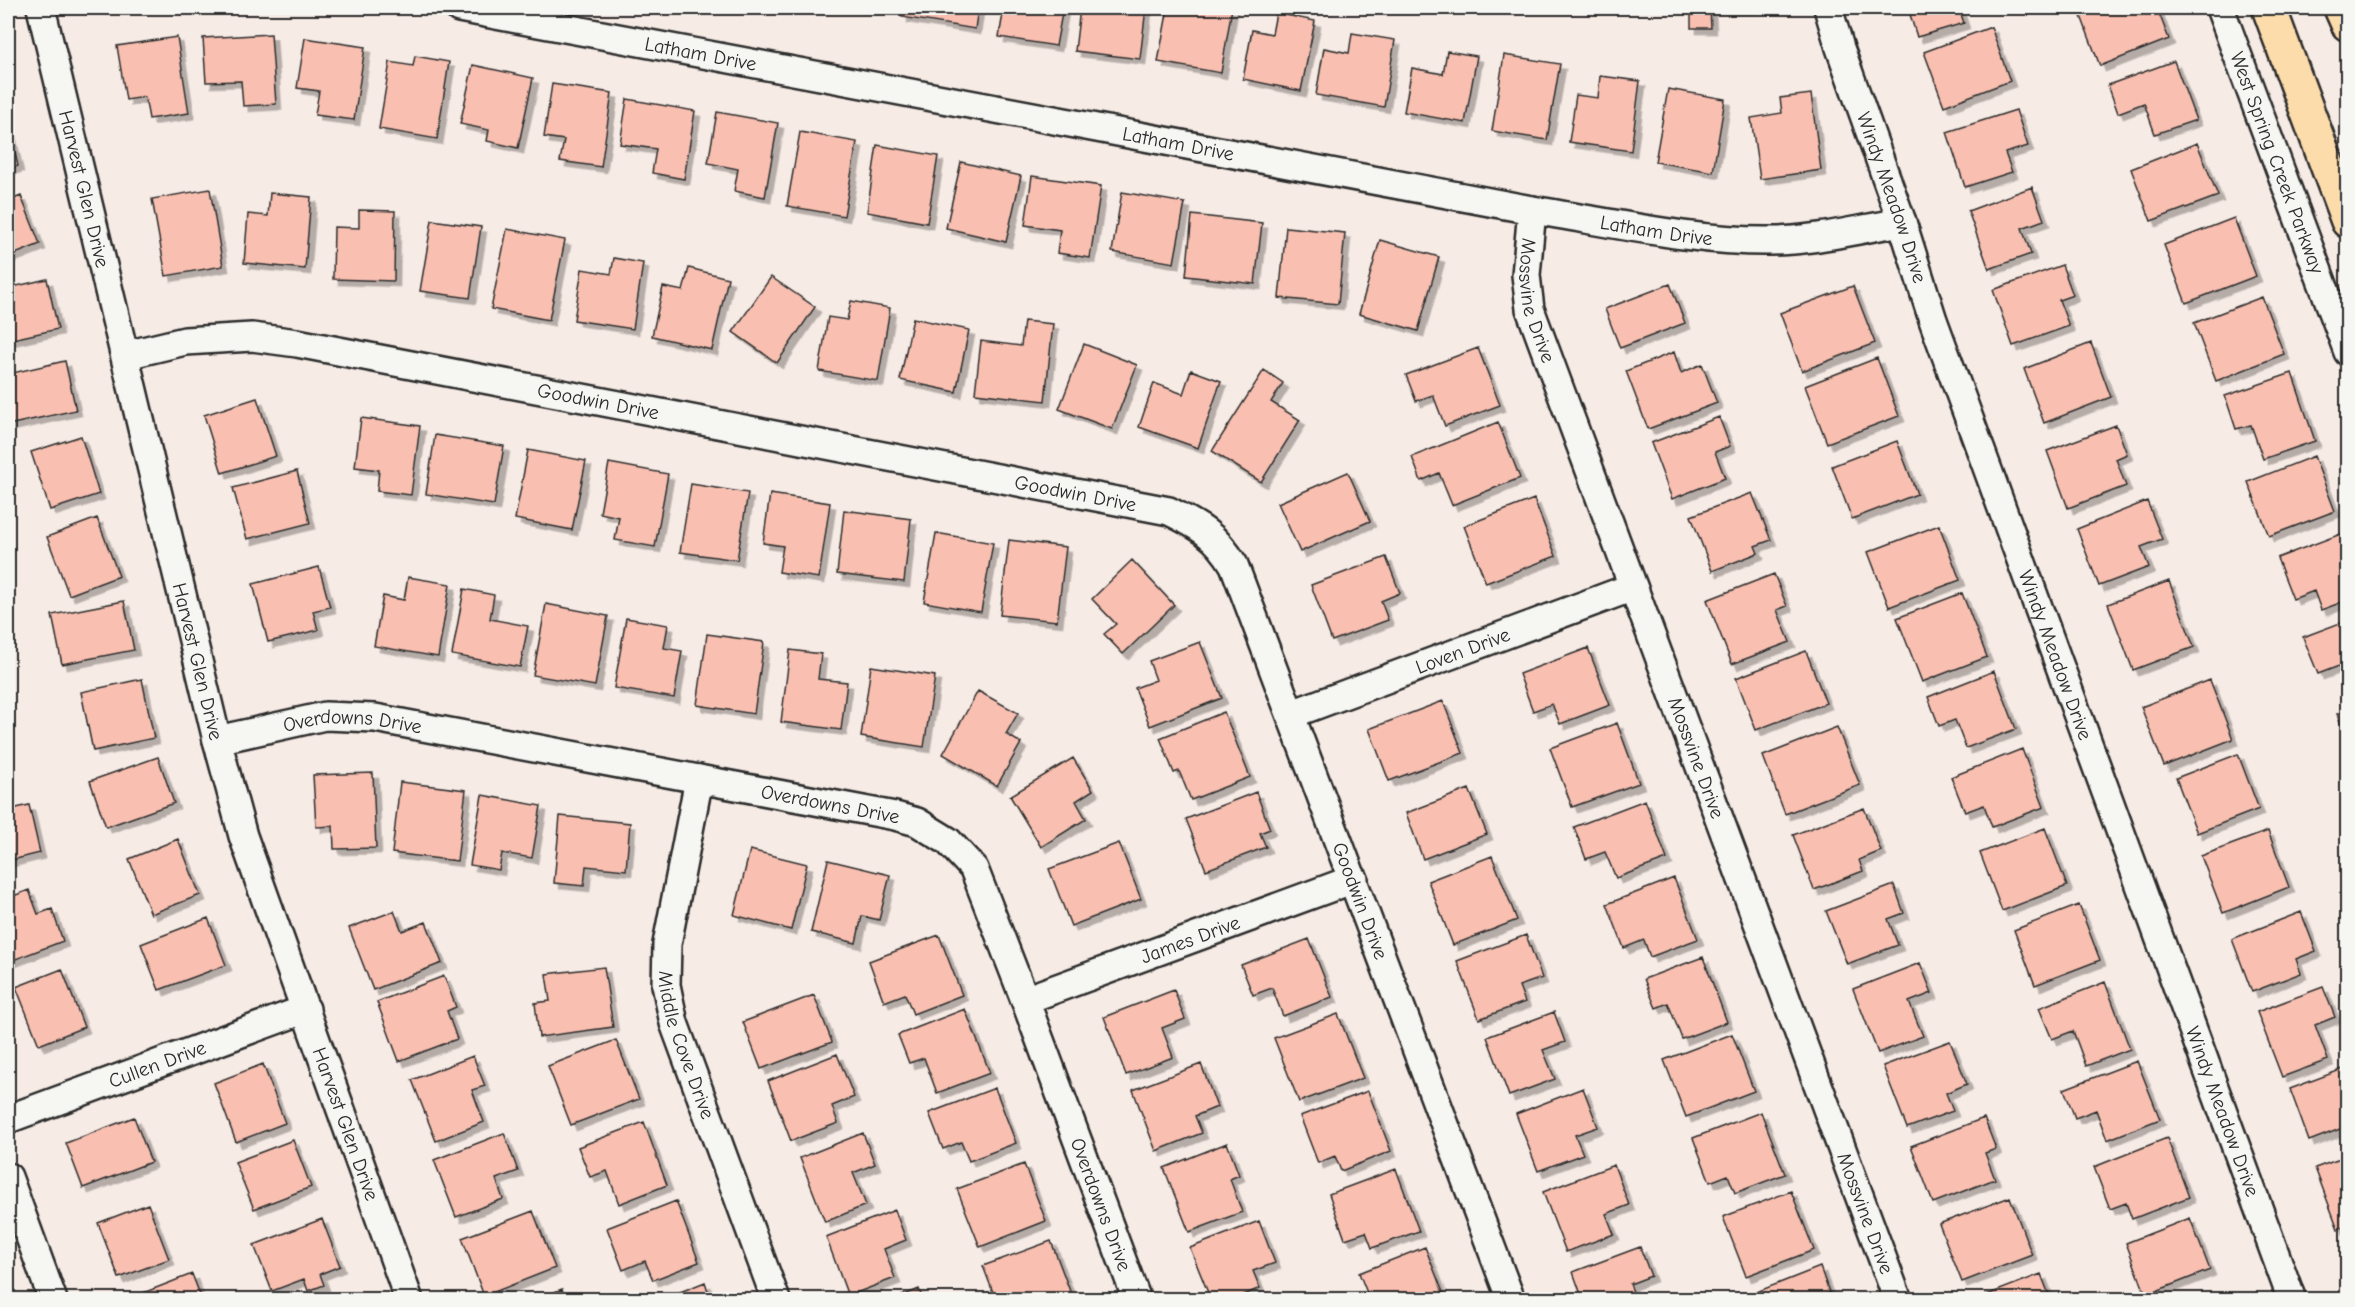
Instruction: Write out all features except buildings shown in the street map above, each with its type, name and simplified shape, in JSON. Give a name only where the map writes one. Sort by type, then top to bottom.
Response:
[{"type":"main road","points":[[2269,8],[2348,221]]},
{"type":"main road","points":[[2342,8],[2348,24]]},
{"type":"street","name":"Harvest Glen Drive","points":[[41,8],[217,740],[243,836],[409,1299]]},
{"type":"street","name":"Latham Drive","points":[[459,8],[1532,210],[1695,236],[1772,242],[1902,222]]},
{"type":"street","name":"Windy Meadow Drive","points":[[1828,8],[1902,222],[1933,320],[2292,1299]]},
{"type":"street","name":"West Spring Creek Parkway","points":[[2220,8],[2348,352]]},
{"type":"street","name":"Mossvine Drive","points":[[1532,210],[1526,274],[1530,309],[1898,1299]]},
{"type":"street","name":"Goodwin Drive","points":[[126,355],[185,341],[252,337],[297,343],[1169,511],[1202,527],[1226,551],[1234,565],[1511,1299]]},
{"type":"street","name":"Loven Drive","points":[[1292,714],[1634,587]]},
{"type":"street","name":"Overdowns Drive","points":[[217,740],[325,716],[375,718],[917,822],[948,841],[974,869],[1137,1299]]},
{"type":"street","name":"Middle Cove Drive","points":[[699,779],[667,944],[666,985],[674,1023],[776,1299]]},
{"type":"street","name":"James Drive","points":[[1025,1000],[1354,879]]},
{"type":"street","name":"Cullen Drive","points":[[8,1119],[306,1009]]},
{"type":"street","points":[[8,1177],[53,1299]]}]
